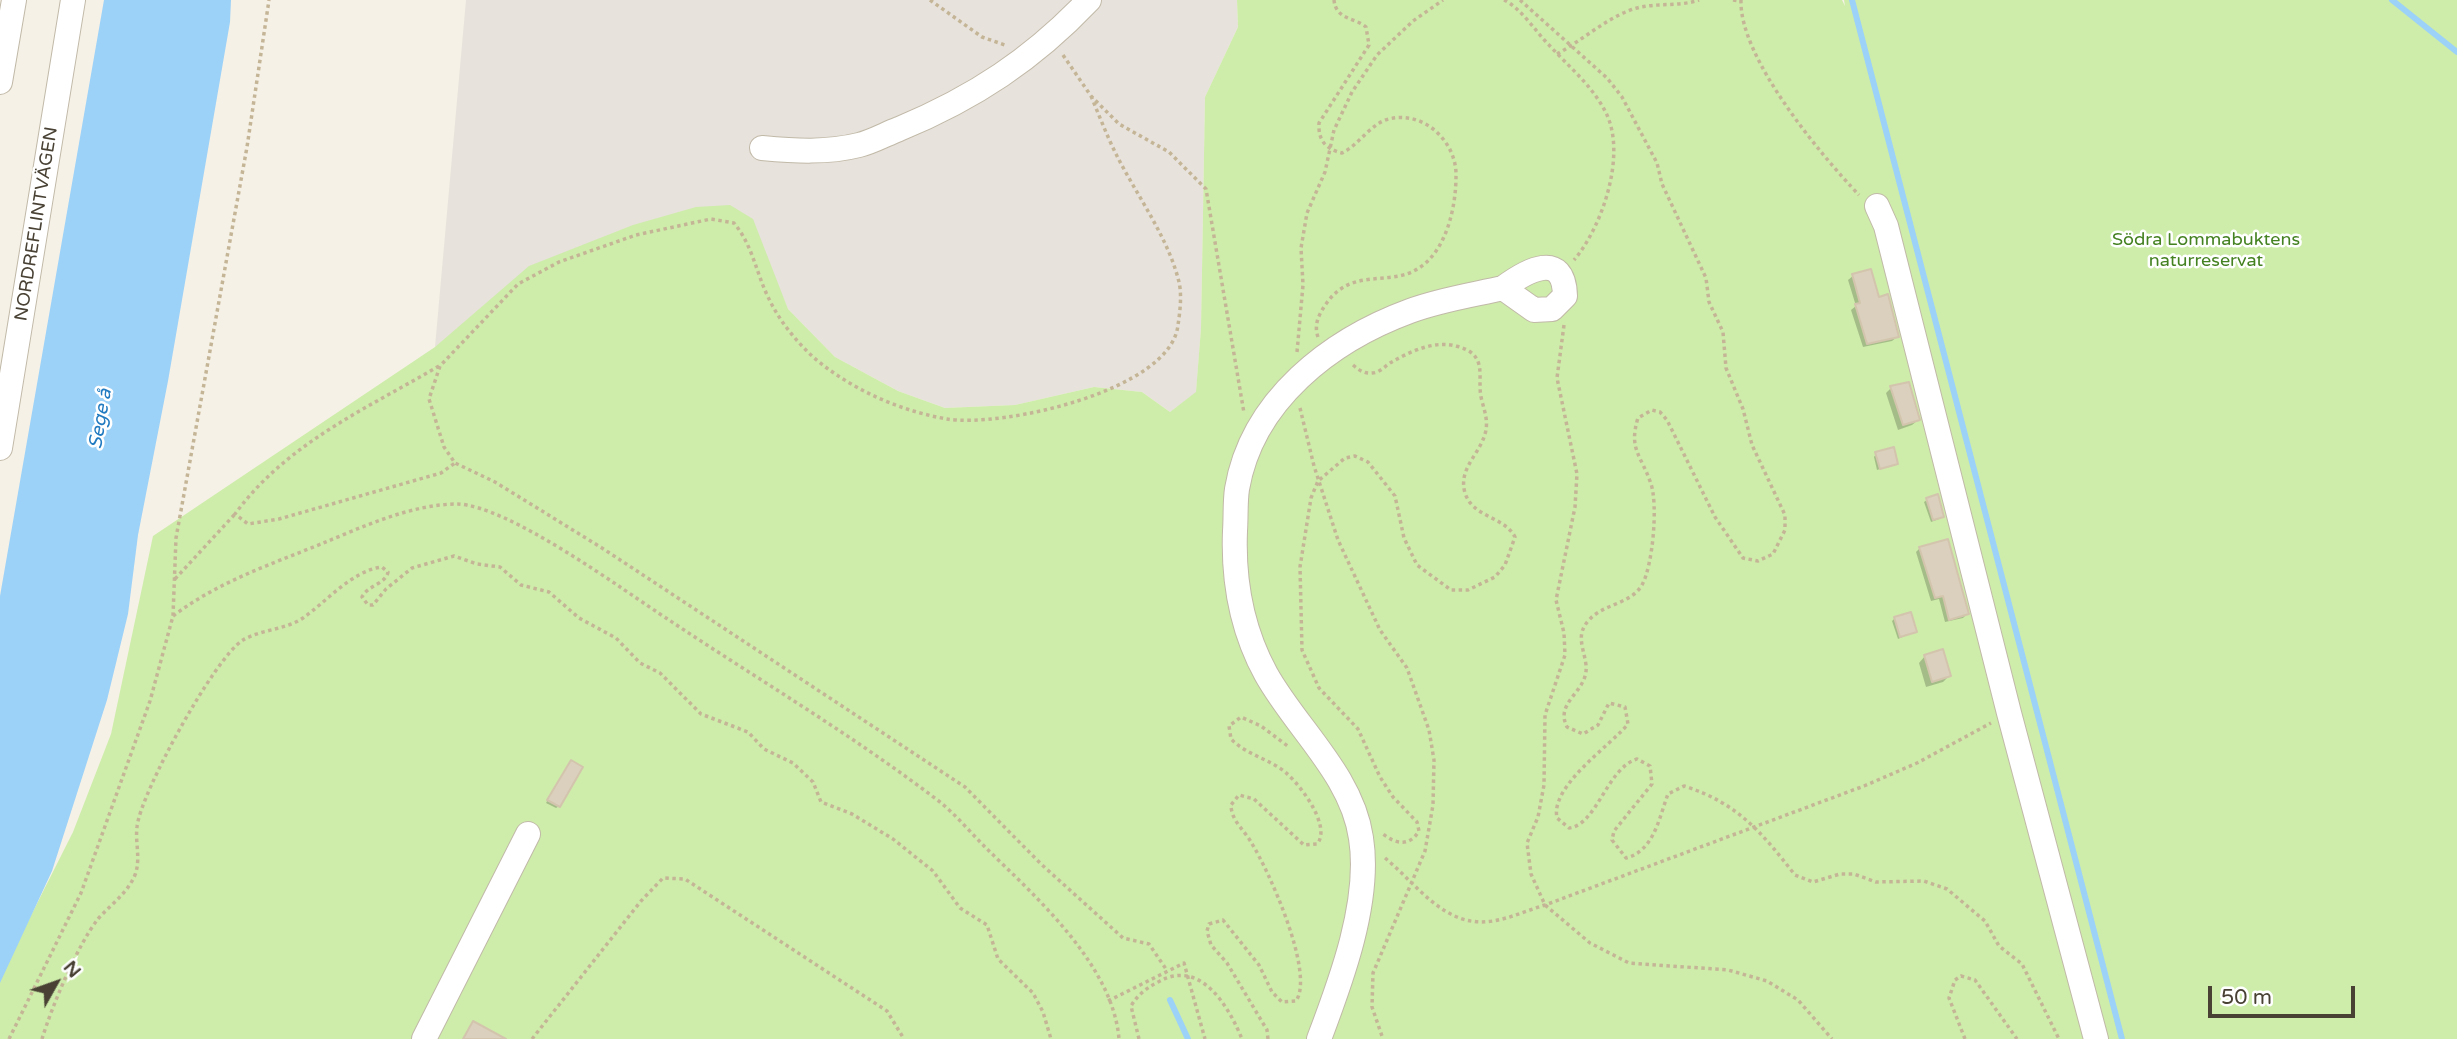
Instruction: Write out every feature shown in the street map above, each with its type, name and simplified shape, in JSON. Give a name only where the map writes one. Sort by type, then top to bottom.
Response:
[{"type":"street","points":[[0,82],[14,0]]},
{"type":"street","name":"NORDREFLINTVÄGEN","points":[[0,448],[9,345],[73,0]]},
{"type":"street","points":[[762,148],[813,152],[860,145],[924,119],[998,78],[1042,46],[1089,0]]},
{"type":"street","points":[[1877,206],[1886,226],[2009,713],[2096,1039]]},
{"type":"street","points":[[1319,1039],[1338,988],[1355,921],[1362,839],[1354,811],[1321,753],[1266,674],[1248,633],[1236,589],[1237,489],[1247,453],[1268,412],[1296,379],[1334,348],[1411,311],[1503,288],[1535,268],[1560,273],[1565,296],[1560,304],[1552,309],[1534,310],[1503,288]]},
{"type":"street","points":[[424,1039],[528,834]]},
{"type":"path","points":[[9,1039],[81,893],[150,701],[173,616],[176,538],[247,147],[269,0]]},
{"type":"path","points":[[930,0],[982,37],[1042,46],[1119,124],[1169,152],[1206,189],[1242,410],[1255,438]]},
{"type":"path","points":[[1334,0],[1337,11],[1342,16],[1367,27],[1369,45],[1319,124],[1318,133],[1330,150],[1342,153],[1388,119],[1404,118],[1423,123],[1439,133],[1451,147],[1457,167],[1456,192],[1448,226],[1428,261],[1405,274],[1353,282],[1340,289],[1327,302],[1317,322],[1317,333],[1322,345],[1334,348],[1360,370],[1368,373],[1376,373],[1408,354],[1438,345],[1460,346],[1469,351],[1483,373],[1481,396],[1486,418],[1485,434],[1464,477],[1464,490],[1469,502],[1477,510],[1510,527],[1515,537],[1505,565],[1495,578],[1468,590],[1451,590],[1417,565],[1405,538],[1395,496],[1368,462],[1355,456],[1345,458],[1318,481],[1311,498],[1300,567],[1302,650],[1319,688],[1357,729],[1380,777],[1417,822],[1419,831],[1415,838],[1397,843],[1354,811]]},
{"type":"path","points":[[1383,1039],[1372,1007],[1373,973],[1424,851],[1433,805],[1434,760],[1429,730],[1407,668],[1380,630],[1355,580],[1318,481],[1301,418],[1296,379],[1297,326],[1303,285],[1301,247],[1307,214],[1325,172],[1334,130],[1352,92],[1377,55],[1413,21],[1443,0]]},
{"type":"path","points":[[1504,0],[1589,87],[1608,116],[1613,151],[1603,211],[1587,244],[1560,273]]},
{"type":"path","points":[[1520,0],[1608,78],[1622,97],[1657,163],[1662,184],[1706,278],[1709,302],[1723,332],[1726,368],[1743,409],[1752,446],[1785,515],[1785,530],[1766,560],[1751,562],[1743,558],[1715,517],[1667,420],[1660,412],[1652,410],[1638,418],[1634,440],[1636,455],[1652,485],[1654,501],[1647,572],[1635,593],[1602,610],[1586,623],[1580,645],[1586,666],[1585,676],[1580,688],[1564,708],[1562,719],[1567,727],[1583,734],[1598,725],[1609,703],[1617,703],[1625,707],[1628,724],[1572,780],[1560,799],[1557,818],[1569,828],[1583,823],[1621,769],[1637,760],[1650,766],[1653,784],[1614,831],[1612,840],[1626,858],[1635,856],[1651,838],[1668,794],[1675,788],[1684,786],[1707,794],[1743,814],[1795,875],[1804,881],[1822,882],[1840,874],[1854,874],[1877,882],[1924,881],[1947,889],[1986,921],[1999,946],[2022,964],[2059,1039]]},
{"type":"path","points":[[1557,54],[1628,11],[1646,6],[1684,5],[1699,0]]},
{"type":"path","points":[[1733,0],[1741,1],[1742,24],[1759,64],[1838,173],[1858,195],[1877,206]]},
{"type":"path","points":[[174,580],[288,456],[337,424],[440,366],[518,284],[559,262],[636,235],[711,219],[734,223],[748,240],[769,299],[790,331],[829,370],[879,399],[948,419],[1008,418],[1089,398],[1125,382],[1163,355],[1178,328],[1180,286],[1172,261],[1115,152],[1091,96]]},
{"type":"path","points":[[1560,304],[1565,319],[1557,379],[1577,474],[1574,507],[1556,600],[1564,633],[1565,655],[1545,715],[1544,785],[1538,817],[1527,843],[1531,874],[1545,905],[1590,943],[1629,963],[1728,970],[1768,981],[1798,1000],[1832,1039]]},
{"type":"path","points":[[440,366],[429,399],[444,447],[454,463],[495,482],[602,548],[965,787],[1041,864],[1123,937],[1149,944],[1166,970]]},
{"type":"path","points":[[235,514],[248,524],[279,519],[440,473],[454,463]]},
{"type":"path","points":[[173,616],[196,599],[227,582],[348,532],[411,512],[456,504],[483,508],[592,569],[869,751],[942,804],[1036,897],[1084,953],[1118,1025],[1119,1039]]},
{"type":"path","points":[[42,1039],[52,1006],[88,935],[124,893],[135,875],[138,860],[136,827],[144,802],[194,705],[229,652],[244,640],[299,621],[356,577],[376,567],[386,569],[388,576],[365,592],[362,597],[368,605],[378,602],[386,589],[412,568],[454,556],[477,564],[500,567],[521,585],[549,592],[579,618],[616,638],[640,663],[660,673],[701,714],[748,732],[764,749],[804,771],[825,805],[863,820],[928,866],[960,908],[987,925],[998,959],[1033,993],[1043,1012],[1051,1039]]},
{"type":"path","points":[[1362,839],[1437,907],[1463,921],[1492,921],[1545,905],[1755,827],[1917,763],[2009,713]]},
{"type":"path","points":[[1268,1039],[1267,1030],[1227,963],[1211,945],[1207,930],[1209,924],[1223,920],[1259,965],[1272,992],[1282,1002],[1296,1001],[1303,984],[1284,910],[1251,842],[1234,820],[1231,805],[1240,794],[1254,799],[1304,845],[1317,844],[1322,838],[1322,830],[1307,796],[1291,777],[1279,767],[1242,750],[1231,739],[1229,726],[1241,717],[1289,747]]},
{"type":"path","points":[[532,1039],[641,901],[663,878],[685,879],[833,973],[887,1011],[904,1039]]},
{"type":"path","points":[[1108,1001],[1184,963],[1205,1039]]},
{"type":"path","points":[[1139,1039],[1131,1006],[1137,996],[1166,978],[1188,976],[1199,980],[1221,998],[1232,1015],[1241,1039]]},
{"type":"path","points":[[1965,1039],[1949,998],[1955,980],[1961,976],[1975,981],[2017,1039]]},
{"type":"shaded area","points":[[466,0],[1237,0],[1238,27],[1205,97],[1201,328],[1196,393],[1170,412],[1142,392],[1094,387],[1015,405],[945,408],[898,391],[835,357],[788,309],[774,278],[435,347]]},
{"type":"green space","name":"Södra Lommabuktens naturreservat","points":[[1237,0],[1842,0],[1845,6],[1844,0],[2457,0],[2457,1039],[0,1039],[0,977],[73,832],[111,734],[153,536],[435,347],[529,266],[633,225],[696,207],[730,205],[753,219],[788,309],[835,357],[898,391],[945,408],[1015,405],[1094,387],[1142,392],[1170,412],[1196,392],[1201,328],[1205,97],[1238,27]]},
{"type":"water","name":"Sege å","points":[[104,0],[231,0],[230,22],[168,381],[138,535],[128,614],[107,700],[52,871],[0,983],[0,596]]},
{"type":"building","points":[[1871,269],[1879,297],[1888,294],[1899,337],[1867,344],[1855,304],[1860,303],[1852,274]]},
{"type":"building","points":[[1909,382],[1920,420],[1903,425],[1890,386]]},
{"type":"building","points":[[1894,447],[1898,464],[1880,469],[1875,452]]},
{"type":"building","points":[[1938,494],[1944,517],[1933,520],[1926,498]]},
{"type":"building","points":[[1948,539],[1969,614],[1949,620],[1943,596],[1935,598],[1919,547]]},
{"type":"building","points":[[1911,612],[1917,632],[1900,637],[1894,617]]},
{"type":"building","points":[[1943,649],[1951,676],[1932,682],[1924,655]]},
{"type":"building","points":[[571,760],[583,767],[560,807],[547,800]]},
{"type":"building","points":[[473,1021],[506,1039],[463,1039]]},
{"type":"waterway","points":[[1852,0],[2122,1039]]},
{"type":"waterway","points":[[2392,0],[2457,52]]},
{"type":"waterway","points":[[1170,1000],[1188,1039]]}]
